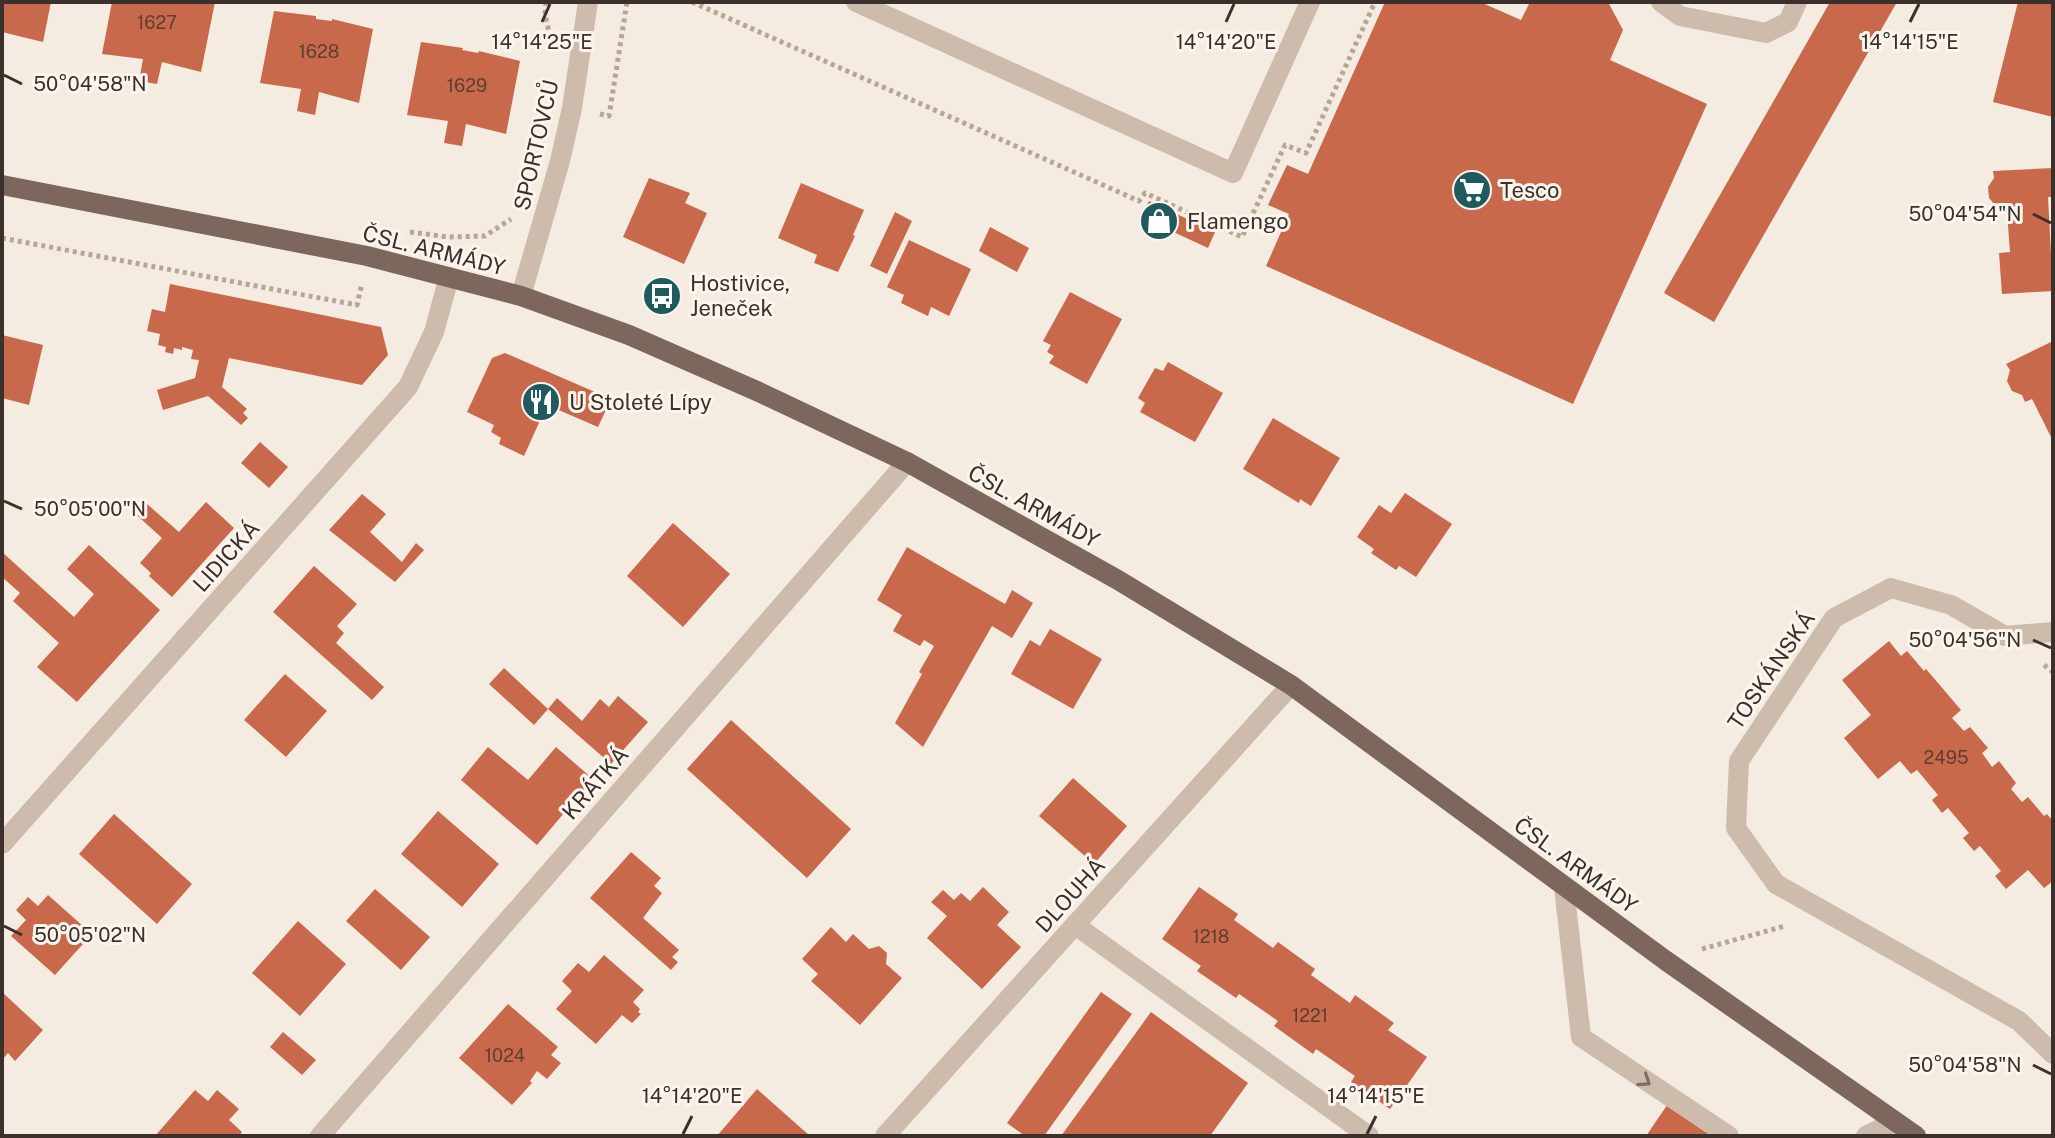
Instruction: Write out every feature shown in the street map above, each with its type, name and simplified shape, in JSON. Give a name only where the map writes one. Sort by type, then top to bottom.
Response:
[{"type":"main road","name":"ČSL. ARMÁDY","points":[[2,185],[367,256],[521,296],[658,348],[907,462],[1118,580],[1291,685],[1665,960],[1916,1136]]},
{"type":"street","name":"SPORTOVCŮ","points":[[521,296],[563,148],[588,2]]},
{"type":"street","points":[[856,2],[1233,173],[1310,2]]},
{"type":"street","points":[[1661,2],[1680,16],[1766,33],[1788,22],[1797,2]]},
{"type":"street","name":"LIDICKÁ","points":[[2,844],[408,387],[434,332],[449,277]]},
{"type":"street","name":"KRÁTKÁ","points":[[320,1136],[907,462]]},
{"type":"street","name":"TOSKÁNSKÁ","points":[[2053,632],[2005,636],[1951,605],[1891,588],[1834,618],[1739,761],[1736,828],[1776,884],[2019,1021],[2053,1054]]},
{"type":"street","name":"DLOUHÁ","points":[[885,1136],[1291,685]]},
{"type":"street","points":[[1564,887],[1581,1037],[1729,1136]]},
{"type":"street","points":[[1075,925],[1369,1136]]},
{"type":"street","points":[[1866,1136],[1894,1122]]},
{"type":"path","points":[[1665,960],[1828,913]]},
{"type":"building","points":[[2,2],[51,2],[43,42],[2,32]]},
{"type":"building","points":[[112,2],[215,2],[201,72],[162,62],[157,84],[139,81],[143,59],[102,54]]},
{"type":"building","name":"Tesco","points":[[1385,2],[1480,2],[1521,20],[1530,2],[1608,2],[1623,30],[1610,60],[1707,104],[1573,404],[1266,266],[1289,214],[1268,205],[1287,165],[1308,174]]},
{"type":"building","points":[[1830,2],[1897,2],[1714,322],[1664,293]]},
{"type":"building","points":[[2018,2],[2053,2],[2053,117],[1993,102]]},
{"type":"building","points":[[274,11],[316,16],[316,19],[332,19],[373,29],[359,103],[319,92],[315,115],[297,111],[301,89],[260,83]]},
{"type":"building","points":[[421,42],[520,61],[506,134],[466,124],[462,146],[444,143],[448,121],[407,115]]},
{"type":"building","points":[[2053,168],[2053,197],[2048,197],[2053,291],[2002,294],[1999,253],[2010,252],[2007,212],[1996,213],[1996,206],[1989,198],[1988,187],[1994,178],[1993,171]]},
{"type":"building","points":[[649,178],[690,193],[685,203],[707,213],[684,264],[623,237]]},
{"type":"building","points":[[801,183],[864,210],[838,272],[814,263],[817,255],[778,238]]},
{"type":"building","points":[[1149,201],[1215,232],[1208,248],[1141,217]]},
{"type":"building","points":[[895,212],[912,221],[887,274],[870,266]]},
{"type":"building","points":[[990,227],[1029,248],[1017,272],[979,251]]},
{"type":"building","points":[[909,240],[971,269],[949,316],[931,307],[928,316],[901,303],[904,295],[887,287]]},
{"type":"building","points":[[170,284],[381,327],[388,355],[362,385],[229,358],[222,387],[247,409],[243,413],[248,418],[241,425],[208,396],[163,410],[157,390],[195,378],[199,360],[191,359],[193,350],[182,347],[182,350],[174,348],[173,354],[165,352],[166,347],[158,345],[160,334],[147,331],[152,309],[165,312]]},
{"type":"building","points":[[1070,292],[1122,319],[1087,384],[1049,363],[1054,356],[1047,352],[1051,345],[1043,341]]},
{"type":"building","points":[[2,335],[43,345],[29,405],[2,398]]},
{"type":"building","points":[[2053,341],[2053,441],[2032,399],[2025,402],[2022,395],[2012,391],[2007,381],[2010,370],[2006,364]]},
{"type":"building","name":"U Stoleté Lípy","points":[[505,353],[611,399],[598,427],[547,405],[524,456],[499,444],[501,438],[491,432],[494,425],[467,412],[492,358]]},
{"type":"building","points":[[1168,362],[1223,393],[1195,442],[1140,412],[1145,403],[1138,398],[1155,368],[1163,371]]},
{"type":"building","points":[[1273,418],[1340,458],[1311,506],[1300,499],[1299,503],[1243,469]]},
{"type":"building","points":[[260,442],[288,467],[269,488],[241,463]]},
{"type":"building","points":[[1405,493],[1452,524],[1416,577],[1399,566],[1396,570],[1371,553],[1374,549],[1357,537],[1379,505],[1391,513]]},
{"type":"building","points":[[362,494],[386,514],[370,532],[402,562],[416,543],[424,550],[395,582],[329,530]]},
{"type":"building","points":[[206,502],[234,528],[172,597],[140,563],[162,538],[131,510],[137,504],[142,509],[147,504],[179,532]]},
{"type":"building","points":[[673,523],[730,574],[683,627],[627,576]]},
{"type":"building","points":[[89,545],[160,610],[77,702],[37,667],[59,643],[13,601],[20,593],[2,577],[2,552],[74,617],[94,594],[67,569]]},
{"type":"building","points":[[907,547],[1005,604],[1012,590],[1033,603],[1012,638],[992,626],[923,747],[895,723],[934,646],[924,640],[920,646],[893,631],[902,615],[877,600]]},
{"type":"building","points":[[314,566],[357,604],[337,626],[344,633],[336,643],[384,687],[372,700],[273,612]]},
{"type":"building","points":[[1050,629],[1102,659],[1073,709],[1011,674],[1030,640],[1040,646]]},
{"type":"building","points":[[1889,641],[1901,656],[1907,651],[1924,671],[1926,669],[1961,710],[1952,718],[1964,731],[1970,727],[1988,748],[1982,753],[1992,767],[1999,761],[2016,783],[2011,789],[2022,802],[2028,797],[2044,816],[2047,814],[2053,821],[2053,881],[2044,888],[2028,870],[2006,889],[1995,876],[2001,871],[1980,846],[1974,851],[1963,838],[1969,833],[1948,808],[1942,813],[1932,800],[1938,795],[1917,770],[1911,774],[1900,761],[1878,779],[1844,738],[1871,715],[1842,680]]},
{"type":"building","points":[[504,668],[548,709],[534,725],[489,684]]},
{"type":"building","points":[[285,674],[327,711],[286,757],[244,720]]},
{"type":"building","points":[[618,696],[648,722],[611,764],[548,709],[557,698],[582,721],[600,699],[609,707]]},
{"type":"building","points":[[731,720],[851,829],[807,878],[687,769]]},
{"type":"building","points":[[488,747],[528,780],[556,747],[593,779],[537,845],[461,780]]},
{"type":"building","points":[[1073,778],[1127,826],[1094,864],[1039,816]]},
{"type":"building","points":[[438,811],[499,864],[462,907],[401,854]]},
{"type":"building","points":[[114,814],[192,884],[157,924],[79,854]]},
{"type":"building","points":[[631,852],[661,878],[654,886],[662,893],[643,918],[679,950],[672,957],[678,962],[671,970],[590,898]]},
{"type":"building","points":[[983,887],[1009,912],[997,925],[1021,947],[982,989],[927,938],[947,916],[931,902],[943,890],[954,900],[961,893],[970,901]]},
{"type":"building","points":[[1199,887],[1238,914],[1234,920],[1273,948],[1278,942],[1315,969],[1311,975],[1350,1003],[1355,995],[1394,1023],[1388,1030],[1427,1057],[1390,1109],[1351,1082],[1355,1076],[1316,1049],[1313,1054],[1274,1026],[1278,1021],[1239,994],[1236,998],[1197,971],[1201,966],[1162,939]]},
{"type":"building","points":[[375,889],[430,937],[401,970],[346,921]]},
{"type":"building","points":[[48,895],[92,934],[55,975],[11,936],[26,920],[16,910],[28,897],[38,906]]},
{"type":"building","points":[[298,921],[346,964],[300,1016],[252,973]]},
{"type":"building","points":[[831,927],[846,942],[853,934],[869,949],[879,946],[887,953],[886,964],[902,978],[860,1025],[811,981],[818,974],[802,959]]},
{"type":"building","points":[[604,955],[644,990],[633,1002],[641,1014],[632,1023],[622,1015],[596,1044],[556,1009],[572,991],[562,981],[578,963],[589,972]]},
{"type":"building","points":[[2,992],[43,1030],[15,1061],[8,1053],[2,1060]]},
{"type":"building","points":[[1101,992],[1132,1014],[1044,1136],[1025,1136],[1007,1123]]},
{"type":"building","points":[[508,1004],[558,1047],[551,1055],[561,1063],[547,1079],[537,1071],[530,1081],[532,1083],[512,1105],[459,1058]]},
{"type":"building","points":[[1151,1012],[1248,1083],[1210,1136],[1061,1136]]},
{"type":"building","points":[[283,1032],[316,1060],[302,1075],[270,1047]]},
{"type":"building","points":[[757,1089],[810,1136],[717,1136]]},
{"type":"building","points":[[195,1090],[208,1101],[217,1090],[239,1109],[229,1120],[242,1132],[239,1136],[155,1136]]},
{"type":"building","points":[[1676,1092],[1741,1136],[1646,1136]]},
{"type":"place","name":"Tesco","points":[[1472,190]]},
{"type":"place","name":"Flamengo","points":[[1159,221]]},
{"type":"place","name":"Hostivice, Jeneček","points":[[662,296]]},
{"type":"place","name":"U Stoleté Lípy","points":[[541,402]]}]
